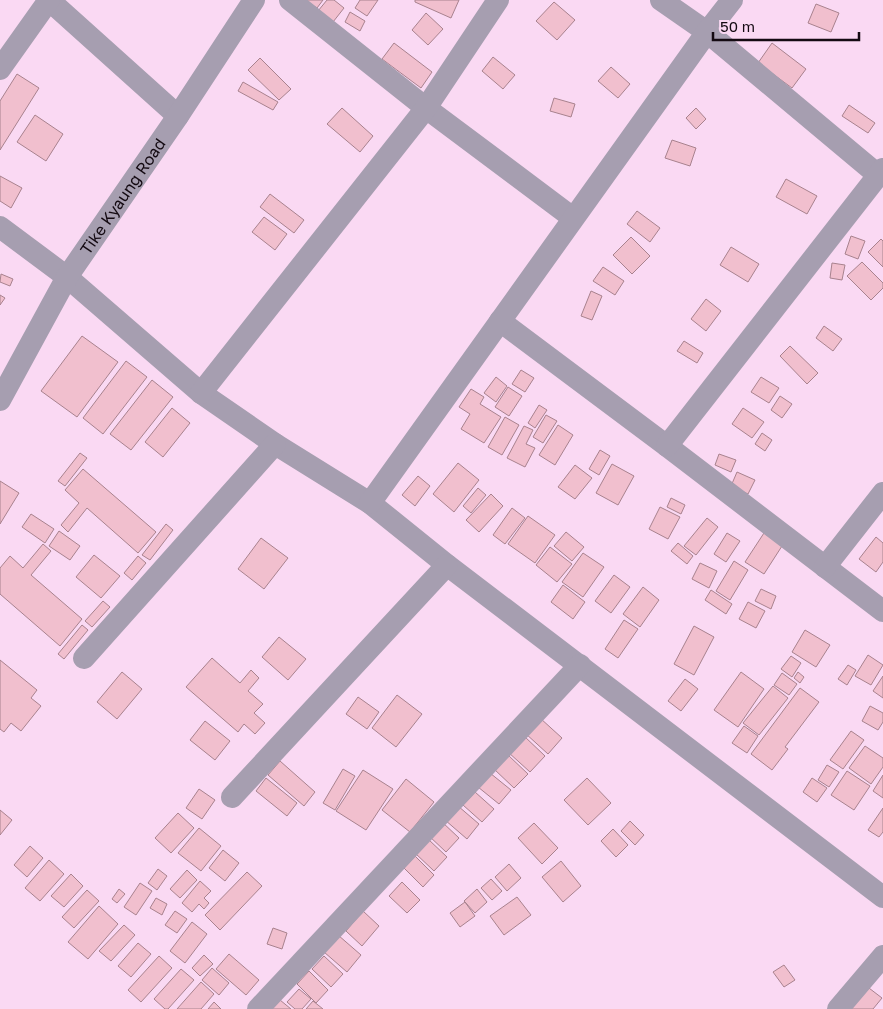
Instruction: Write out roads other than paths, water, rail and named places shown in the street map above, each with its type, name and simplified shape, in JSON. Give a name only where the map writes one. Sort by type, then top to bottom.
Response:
[{"type":"street","points":[[0,69],[49,0],[178,116]]},
{"type":"street","name":"Tike Kyaung Road","points":[[0,400],[67,277],[178,116],[254,0]]},
{"type":"street","points":[[290,0],[426,108],[573,218]]},
{"type":"street","points":[[200,393],[426,108],[498,0]]},
{"type":"street","points":[[661,0],[707,32],[880,172],[668,446]]},
{"type":"street","points":[[370,503],[573,218],[732,0]]},
{"type":"street","points":[[0,227],[67,277],[200,393],[275,444],[370,503],[447,565],[883,896]]},
{"type":"street","points":[[500,321],[668,446],[883,611]]},
{"type":"street","points":[[84,658],[275,444]]},
{"type":"street","points":[[825,568],[883,493]]},
{"type":"street","points":[[232,797],[447,565]]},
{"type":"street","points":[[258,1009],[580,665]]},
{"type":"street","points":[[838,1009],[883,956]]}]
